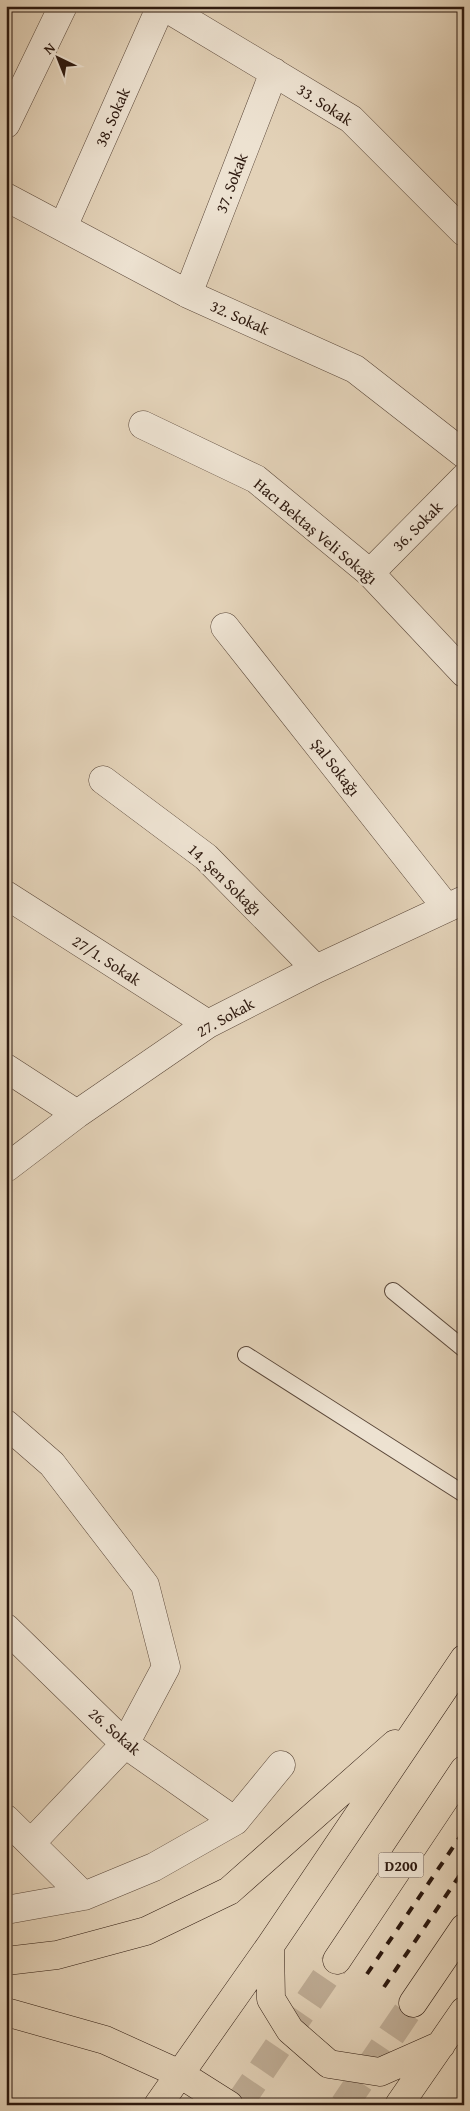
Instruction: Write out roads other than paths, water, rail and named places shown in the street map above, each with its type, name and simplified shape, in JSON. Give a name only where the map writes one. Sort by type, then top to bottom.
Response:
[{"type":"highway","points":[[105,2040],[136,2068],[163,2103],[180,2074],[270,1946],[464,1659]]},
{"type":"highway","points":[[6,1962],[57,1955],[146,1931],[229,1891],[422,1720]]},
{"type":"highway","name":"D200","points":[[338,1960],[464,1770]]},
{"type":"highway","points":[[413,2003],[464,1928]]},
{"type":"highway","points":[[270,1946],[271,1999],[290,2030],[329,2064],[380,2072],[441,2045]]},
{"type":"highway","points":[[399,2105],[464,2011]]},
{"type":"highway","points":[[6,2012],[105,2040],[180,2074],[229,2105]]},
{"type":"highway","points":[[382,2105],[441,2045]]},
{"type":"street","points":[[6,124],[63,6]]},
{"type":"street","name":"33. Sokak","points":[[162,6],[351,118],[464,232]]},
{"type":"street","name":"38. Sokak","points":[[63,227],[162,6]]},
{"type":"street","name":"37. Sokak","points":[[188,294],[274,72]]},
{"type":"street","name":"32. Sokak","points":[[6,197],[188,294],[355,369],[464,454]]},
{"type":"street","name":"Hacı Bektaş Veli Sokağı","points":[[143,425],[256,479],[370,573],[464,673]]},
{"type":"street","name":"36. Sokak","points":[[370,573],[464,478]]},
{"type":"street","name":"Şal Sokağı","points":[[225,627],[455,904]]},
{"type":"street","name":"14. Şen Sokağı","points":[[103,780],[206,857],[316,969]]},
{"type":"street","name":"27/1. Sokak","points":[[6,895],[208,1024]]},
{"type":"street","name":"27. Sokak","points":[[6,1168],[77,1114],[208,1024],[316,969],[455,904]]},
{"type":"street","points":[[6,1068],[77,1114]]},
{"type":"street","points":[[6,1424],[52,1464],[145,1585],[166,1667],[125,1744],[30,1843]]},
{"type":"street","name":"26. Sokak","points":[[6,1628],[125,1744],[236,1821]]},
{"type":"street","points":[[6,1910],[84,1896],[154,1867],[236,1821],[281,1765]]},
{"type":"street","points":[[6,1819],[84,1896]]},
{"type":"lane","points":[[393,1291],[464,1349]]},
{"type":"lane","points":[[246,1355],[464,1494]]},
{"type":"tunnel","points":[[238,2105],[337,1960]]},
{"type":"tunnel","points":[[344,2105],[413,2003]]},
{"type":"railway","points":[[367,1974],[464,1831]]},
{"type":"railway","points":[[384,1987],[464,1869]]}]
